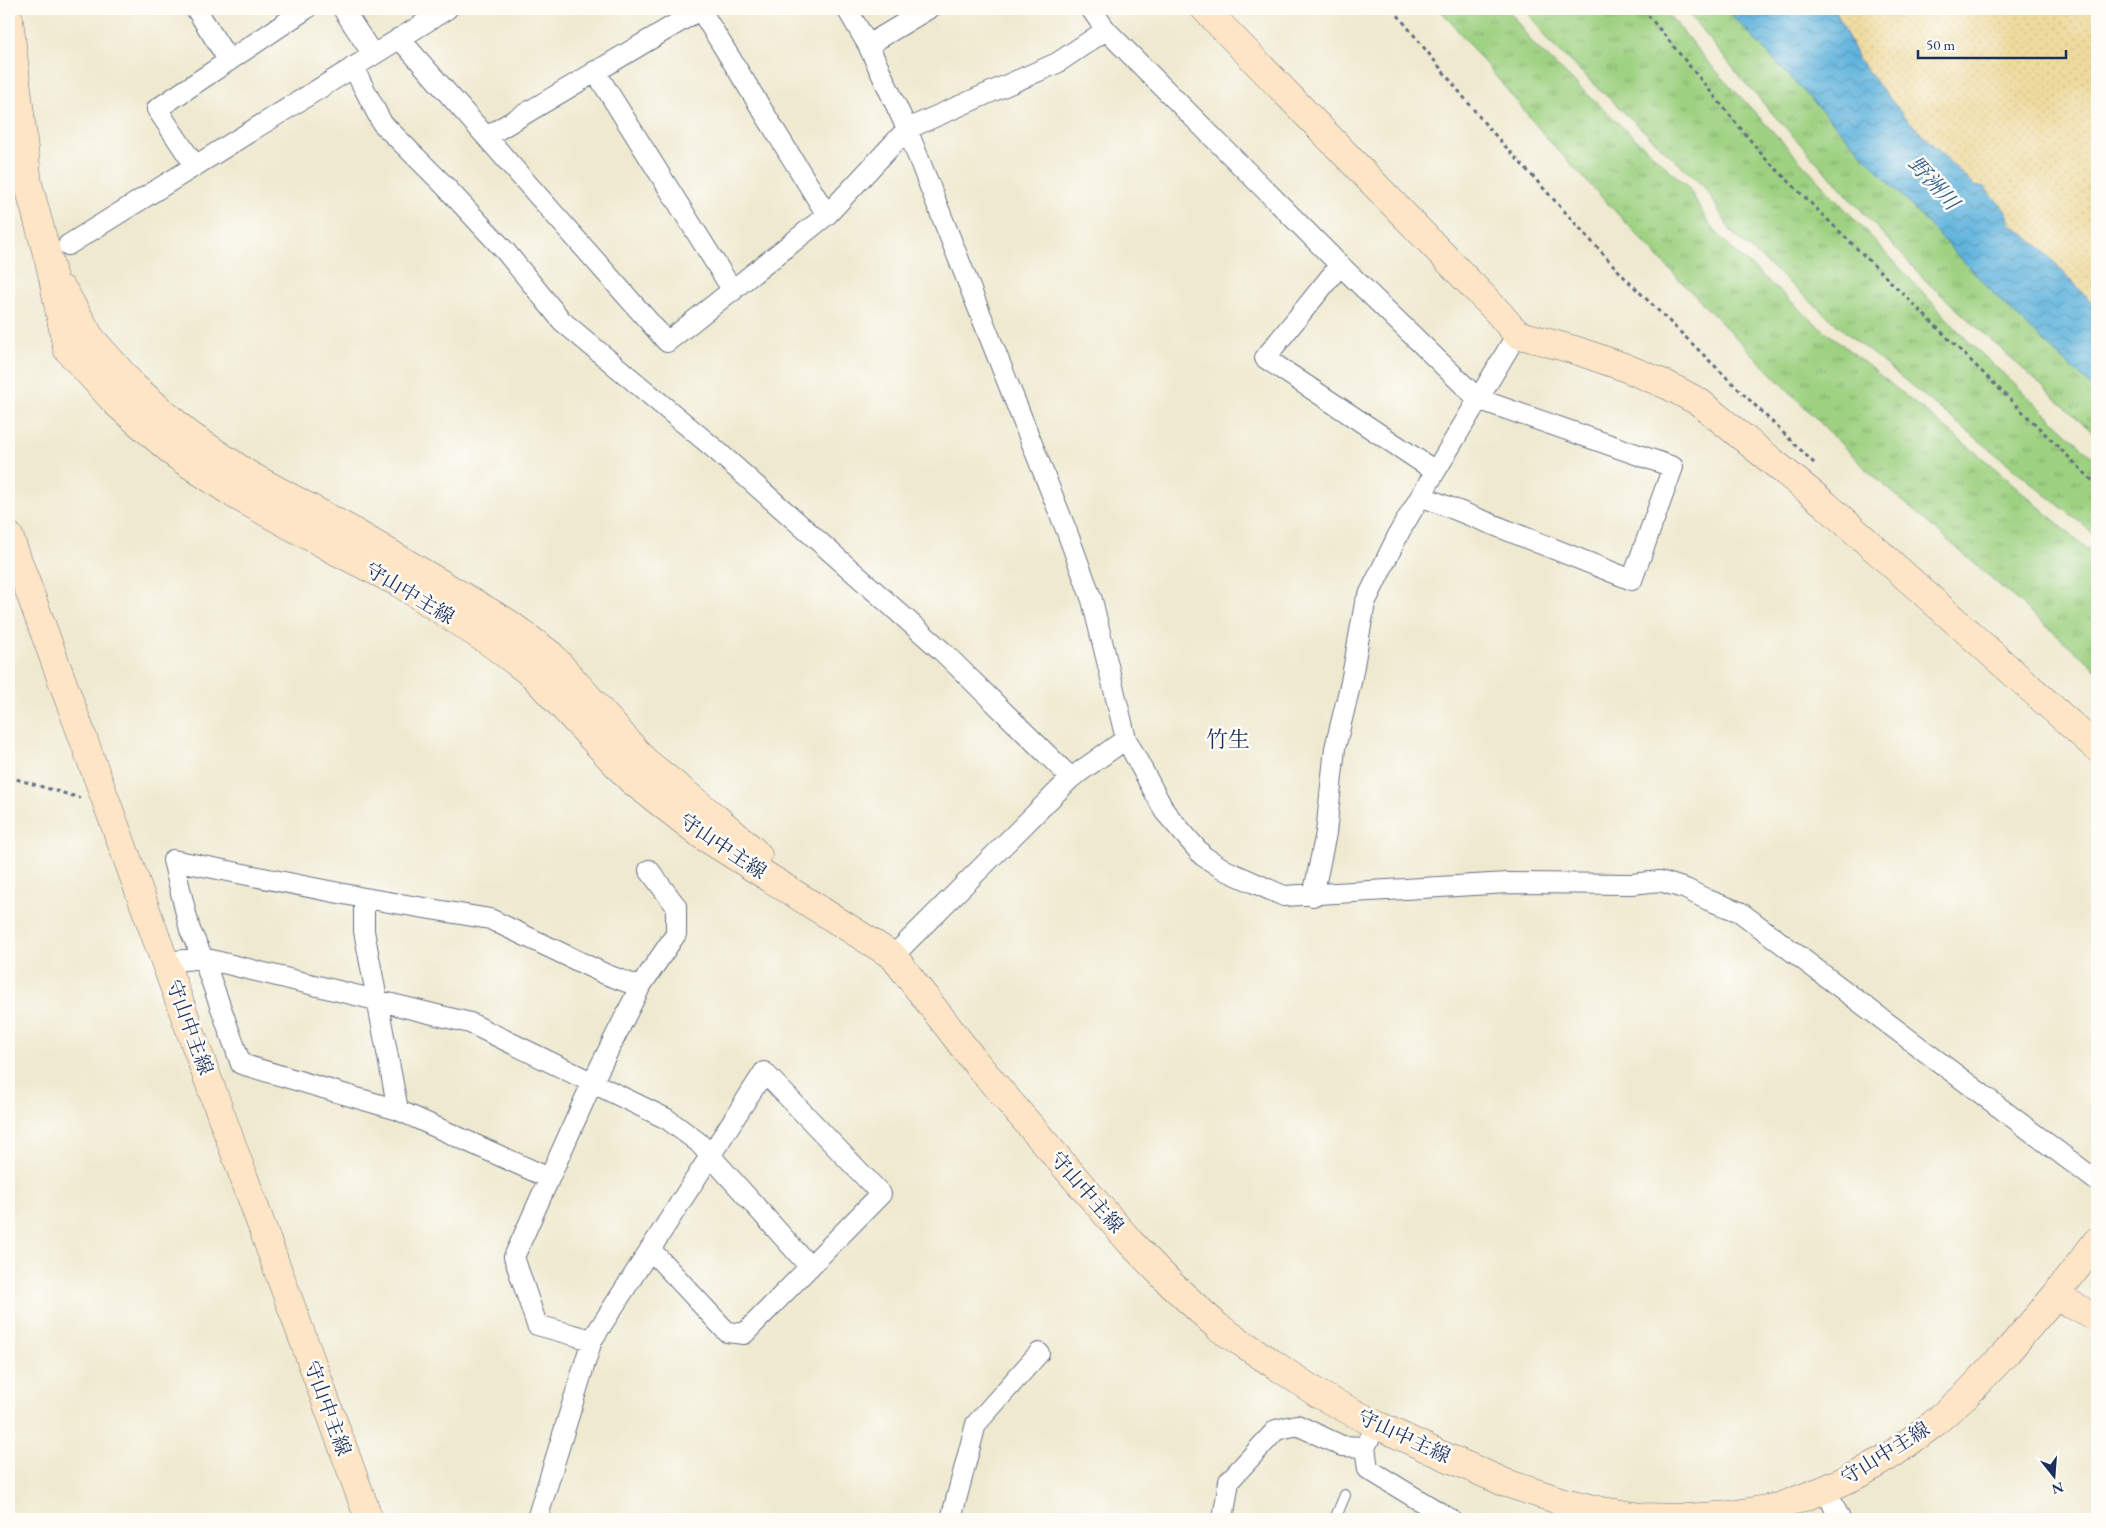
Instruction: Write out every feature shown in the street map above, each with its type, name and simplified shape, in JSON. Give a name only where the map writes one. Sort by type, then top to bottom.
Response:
[{"type":"main road","points":[[1205,9],[1497,311],[1517,334],[1575,350],[1624,367],[1667,385],[1699,402],[1826,505],[2097,748]]},
{"type":"main road","name":"守山中主線","points":[[9,19],[28,183],[51,269],[68,349],[116,404],[177,456],[235,495],[338,552],[399,583],[492,644],[533,675],[631,780],[703,836],[893,956],[976,1063],[1130,1243],[1218,1327],[1320,1395],[1371,1436],[1561,1501],[1612,1513],[1686,1518],[1730,1515],[1778,1507],[1826,1489],[1862,1472],[1932,1425],[1967,1394],[2055,1296],[2097,1241]]},
{"type":"main road","name":"守山中主線","points":[[9,536],[369,1519]]},
{"type":"main road","points":[[2055,1296],[2097,1318]]},
{"type":"street","points":[[196,9],[229,61]]},
{"type":"street","points":[[195,166],[157,109],[306,9]]},
{"type":"street","points":[[342,9],[372,55]]},
{"type":"street","points":[[68,245],[447,9]]},
{"type":"street","points":[[486,137],[700,9],[827,215]]},
{"type":"street","points":[[847,9],[868,45],[907,129],[1068,532],[1092,600],[1126,739],[1165,812],[1203,856],[1225,870],[1284,896],[1564,882],[1632,884],[1660,881],[1686,889],[1740,912],[2097,1182]]},
{"type":"street","points":[[868,45],[928,9]]},
{"type":"street","points":[[1091,9],[1106,30],[1340,265],[1478,399],[1673,467],[1632,580],[1421,496]]},
{"type":"street","points":[[399,38],[667,342],[827,215],[907,129],[1057,63],[1106,30]]},
{"type":"street","points":[[353,67],[382,123],[444,185],[506,252],[562,321],[716,450],[942,651],[1071,778]]},
{"type":"street","points":[[596,72],[733,291]]},
{"type":"street","points":[[1340,265],[1264,358],[1435,471]]},
{"type":"street","points":[[1312,896],[1326,833],[1335,748],[1351,682],[1365,603],[1400,531],[1517,334]]},
{"type":"street","points":[[893,956],[1071,778],[1126,739]]},
{"type":"street","points":[[550,1178],[398,1110],[241,1064],[203,958],[190,930],[173,860],[364,898],[490,919],[605,974],[640,987]]},
{"type":"street","points":[[592,1340],[537,1325],[514,1257],[592,1083],[640,987],[676,934],[676,906],[649,870]]},
{"type":"street","points":[[364,898],[364,931],[398,1110]]},
{"type":"street","points":[[166,962],[203,958],[470,1023],[668,1119],[698,1142],[810,1267]]},
{"type":"street","points":[[537,1519],[592,1340],[650,1249],[764,1072],[881,1194],[744,1334],[727,1332],[650,1249]]},
{"type":"street","points":[[951,1519],[976,1424],[1038,1353]]},
{"type":"street","points":[[1223,1519],[1229,1480],[1276,1430],[1297,1425],[1342,1446],[1371,1436],[1368,1469],[1450,1519]]},
{"type":"street","points":[[1826,1489],[1840,1519]]},
{"type":"lane","points":[[1336,1519],[1345,1495]]},
{"type":"path","points":[[1393,9],[1486,125],[1625,278],[1818,466]]},
{"type":"path","points":[[1643,9],[1764,157],[2097,486]]},
{"type":"path","points":[[9,777],[108,806]]},
{"type":"path","points":[[9,1511],[36,1519]]},
{"type":"green space","points":[[1440,9],[1508,9],[1533,44],[1688,187],[1709,224],[1734,251],[1814,322],[1996,469],[2097,558],[2097,670],[1867,470],[1691,292],[1551,143]]},
{"type":"green space","points":[[1526,9],[1664,9],[1707,61],[1969,342],[2097,461],[2097,536],[1849,335],[1732,233],[1707,190],[1548,41]]},
{"type":"green space","points":[[1685,9],[1726,9],[1998,298],[2097,392],[2097,436],[1926,281],[1751,90]]},
{"type":"sand","points":[[1835,9],[2097,9],[2097,308],[2037,244],[2010,224],[2007,212],[1975,187],[1903,115],[1858,59]]},
{"type":"water","name":"野洲川","points":[[1726,9],[1835,9],[1858,59],[1903,115],[1975,187],[1983,186],[2007,212],[2010,224],[2037,244],[2097,308],[2097,392],[1998,298]]},
{"type":"district","name":"竹生","points":[[1228,739]]}]
